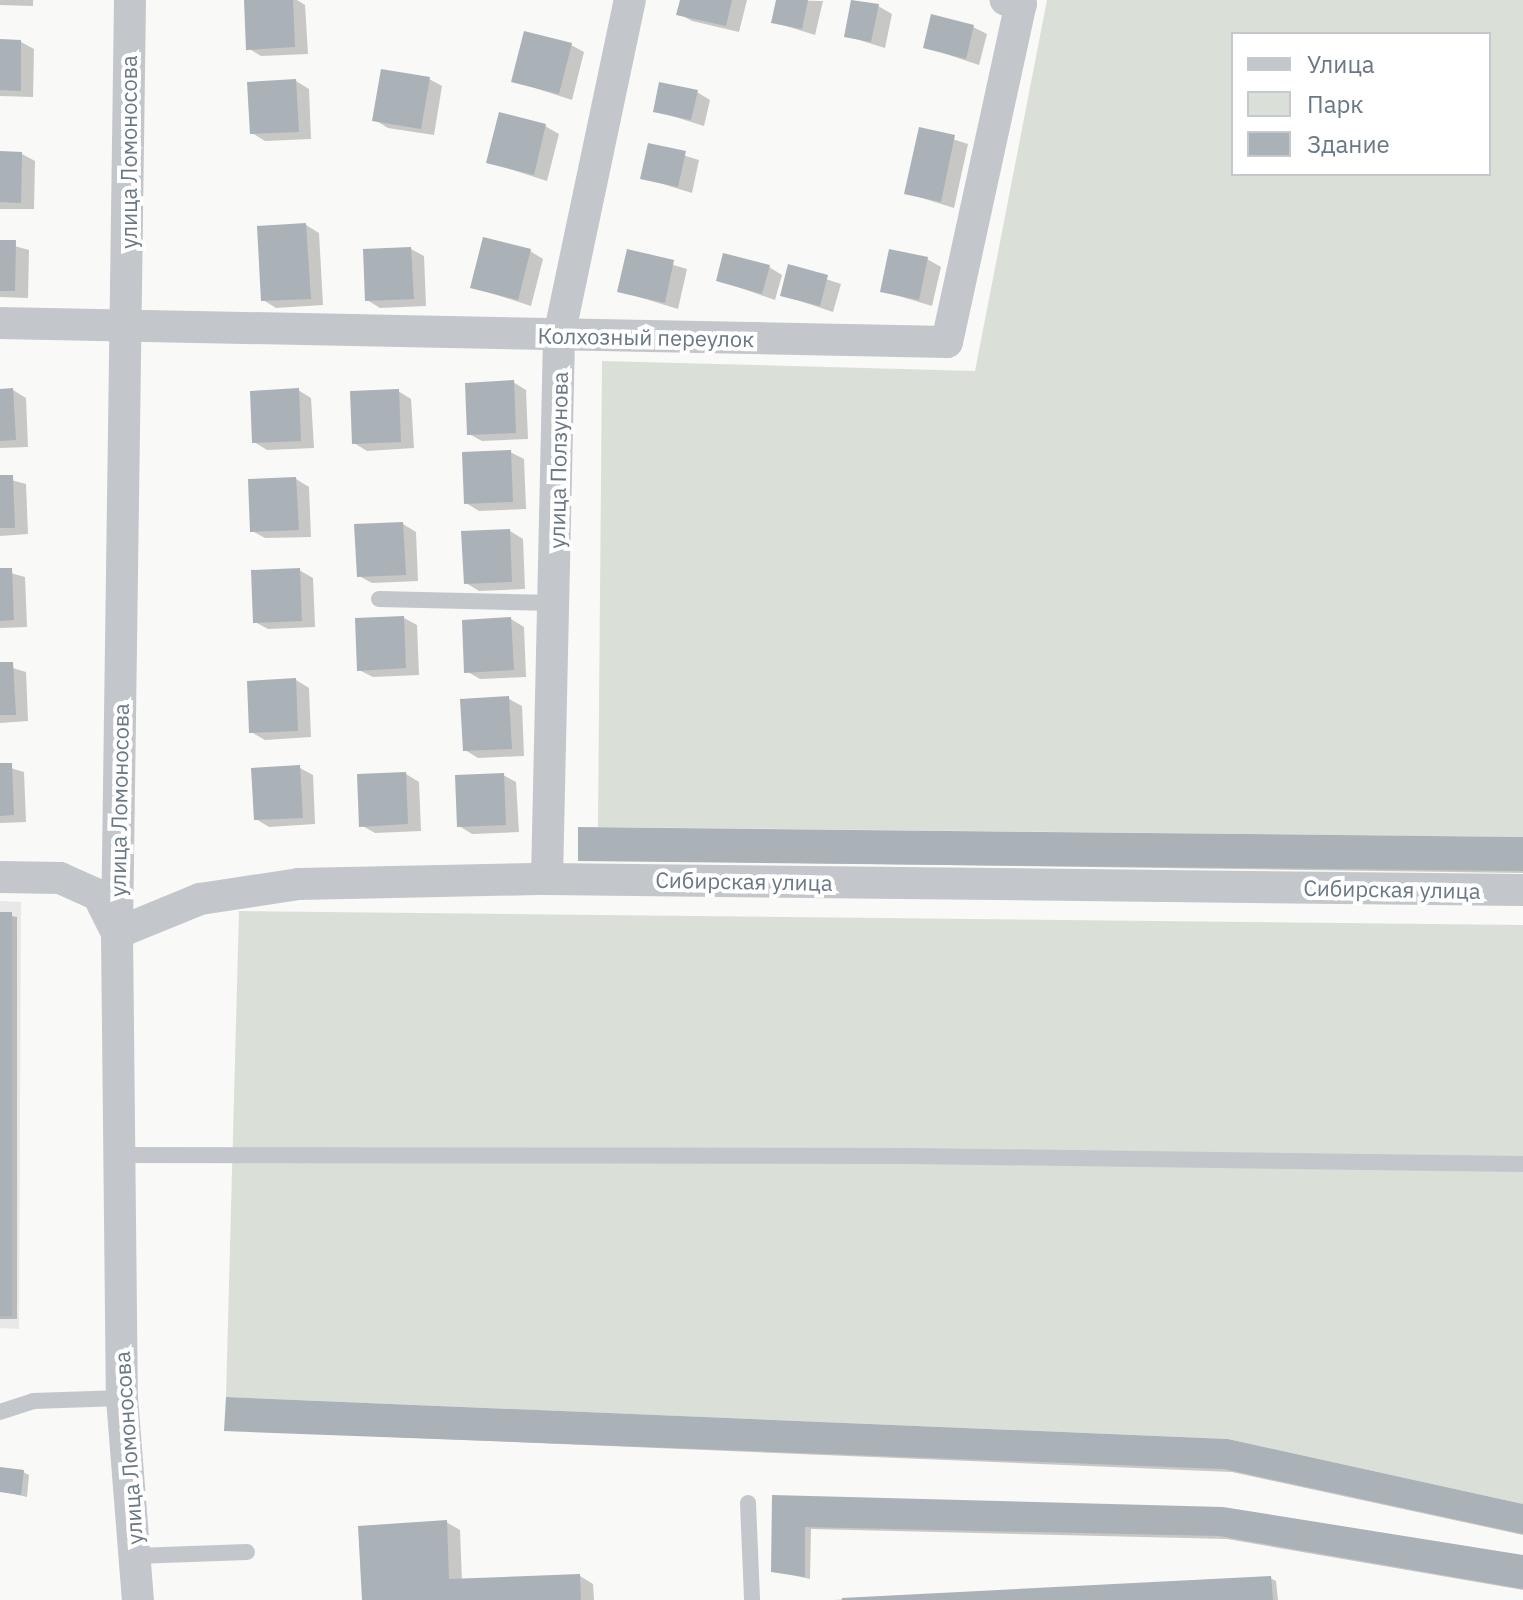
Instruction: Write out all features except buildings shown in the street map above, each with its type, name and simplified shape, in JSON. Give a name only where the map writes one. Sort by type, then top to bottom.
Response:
[{"type":"street","name":"улица Ломоносова","points":[[130,0],[128,324],[117,933],[122,1398],[138,1600]]},
{"type":"street","name":"улица Ползунова","points":[[547,879],[557,603],[559,336],[630,0]]},
{"type":"street","name":"Колхозный переулок","points":[[0,323],[947,342],[1013,2]]},
{"type":"street","points":[[0,877],[60,878],[98,895],[117,933]]},
{"type":"street","name":"Сибирская улица","points":[[117,933],[200,899],[299,884],[547,879],[1523,890]]},
{"type":"lane","points":[[379,599],[557,603]]},
{"type":"lane","points":[[119,1155],[896,1155],[1523,1164]]},
{"type":"lane","points":[[0,1412],[33,1401],[122,1398]]},
{"type":"lane","points":[[748,1503],[752,1600]]},
{"type":"lane","points":[[135,1556],[247,1552]]},
{"type":"shaded area","points":[[0,901],[21,902],[19,1329],[0,1328]]},
{"type":"green space","points":[[1047,0],[1523,0],[1523,837],[598,827],[602,361],[975,371]]},
{"type":"green space","points":[[239,911],[1523,925],[1523,1504],[1228,1439],[226,1397]]}]
